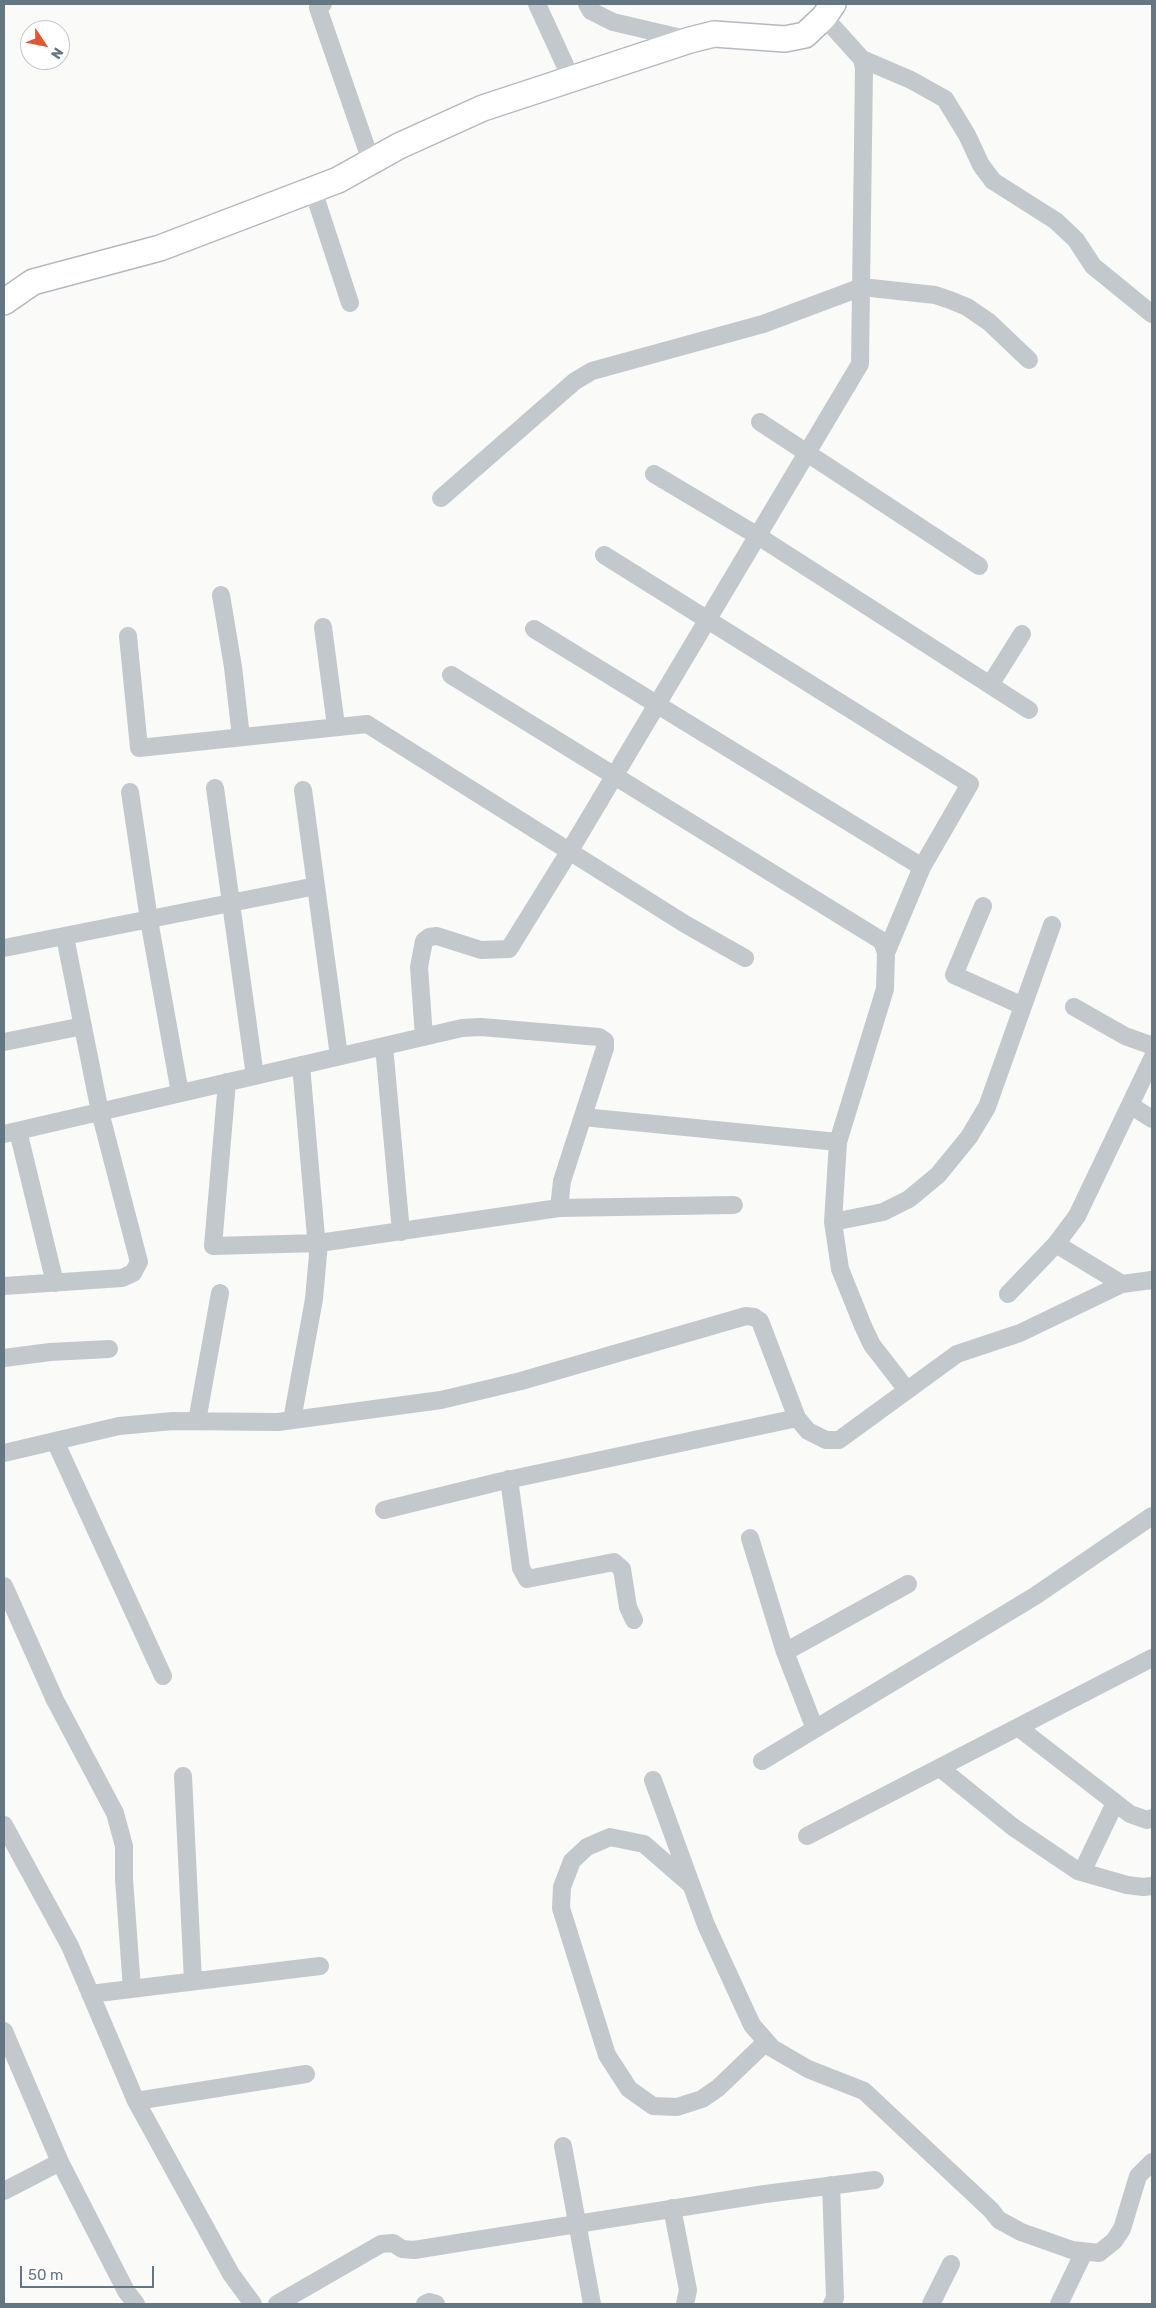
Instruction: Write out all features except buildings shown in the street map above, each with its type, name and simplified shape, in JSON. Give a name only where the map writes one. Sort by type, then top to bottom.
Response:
[{"type":"street","points":[[323,4],[318,8],[371,161]]},
{"type":"street","points":[[537,4],[571,78]]},
{"type":"street","points":[[587,4],[591,11],[613,22],[690,40]]},
{"type":"street","points":[[4,302],[33,282],[160,248],[338,180],[398,146],[483,108],[571,78],[714,34],[785,39],[804,35],[829,10],[862,59],[911,80],[945,99],[967,136],[981,165],[993,181],[1056,221],[1076,240],[1094,266],[1152,314]]},
{"type":"street","points":[[424,1037],[418,967],[424,941],[429,937],[436,936],[481,950],[508,949],[615,776],[860,364],[862,59]]},
{"type":"street","points":[[313,190],[350,303]]},
{"type":"street","points":[[441,498],[575,381],[592,371],[764,324],[862,287],[935,295],[950,300],[978,314],[1029,360]]},
{"type":"street","points":[[760,422],[980,566]]},
{"type":"street","points":[[654,474],[758,536],[1029,710]]},
{"type":"street","points":[[604,555],[970,784],[922,867],[886,953]]},
{"type":"street","points":[[221,595],[233,667],[241,737]]},
{"type":"street","points":[[323,627],[336,726]]},
{"type":"street","points":[[534,629],[922,867]]},
{"type":"street","points":[[990,686],[1022,634]]},
{"type":"street","points":[[128,636],[139,748],[367,724],[569,852],[745,958]]},
{"type":"street","points":[[451,675],[882,940],[886,953],[885,989],[838,1142],[833,1222],[840,1269],[863,1326],[872,1345],[907,1390]]},
{"type":"street","points":[[215,788],[255,1076]]},
{"type":"street","points":[[302,790],[338,1056]]},
{"type":"street","points":[[130,792],[149,920],[180,1093]]},
{"type":"street","points":[[4,948],[316,886]]},
{"type":"street","points":[[983,906],[954,975],[1023,1006]]},
{"type":"street","points":[[833,1222],[883,1212],[910,1199],[938,1175],[969,1137],[987,1107],[1052,925]]},
{"type":"street","points":[[4,1286],[122,1278],[133,1273],[139,1262],[100,1112],[65,937]]},
{"type":"street","points":[[1074,1008],[1125,1036],[1150,1045],[1152,1048]]},
{"type":"street","points":[[4,1042],[83,1026]]},
{"type":"street","points":[[56,1283],[11,1133],[462,1028],[481,1027],[599,1036],[605,1041],[605,1048],[562,1181],[559,1208]]},
{"type":"street","points":[[384,1046],[401,1232]]},
{"type":"street","points":[[1008,1294],[1056,1244],[1076,1216],[1152,1059]]},
{"type":"street","points":[[292,1420],[314,1300],[319,1244],[316,1237],[301,1065]]},
{"type":"street","points":[[227,1082],[213,1246],[319,1244],[559,1208],[734,1205]]},
{"type":"street","points":[[1130,1105],[1152,1119]]},
{"type":"street","points":[[583,1117],[838,1142]]},
{"type":"street","points":[[1056,1244],[1122,1284]]},
{"type":"street","points":[[4,1453],[119,1426],[197,1421],[292,1420],[441,1400],[521,1381],[746,1316],[754,1316],[760,1322],[797,1418],[808,1431],[826,1440],[839,1440],[958,1354],[1020,1333],[1122,1284],[1152,1280]]},
{"type":"street","points":[[197,1421],[220,1293]]},
{"type":"street","points":[[4,1358],[50,1352],[109,1349]]},
{"type":"street","points":[[384,1510],[509,1479],[797,1418]]},
{"type":"street","points":[[55,1441],[163,1676]]},
{"type":"street","points":[[509,1479],[521,1568],[527,1579],[614,1562],[622,1569],[628,1607],[634,1620]]},
{"type":"street","points":[[762,1761],[1035,1596],[1152,1516]]},
{"type":"street","points":[[750,1538],[785,1652],[815,1729]]},
{"type":"street","points":[[785,1652],[908,1584]]},
{"type":"street","points":[[4,1586],[55,1700],[116,1813],[124,1846],[124,1879],[132,1989]]},
{"type":"street","points":[[807,1836],[1152,1658]]},
{"type":"street","points":[[1019,1728],[1130,1814],[1147,1820],[1152,1818]]},
{"type":"street","points":[[940,1768],[1013,1827],[1082,1872],[1127,1885],[1144,1888],[1152,1886]]},
{"type":"street","points":[[183,1776],[192,1981]]},
{"type":"street","points":[[653,1780],[706,1925],[752,2025],[772,2048],[808,2069],[864,2091],[991,2210],[999,2220],[1021,2232],[1072,2250],[1099,2254],[1114,2241],[1122,2229],[1138,2176],[1152,2162]]},
{"type":"street","points":[[1082,1872],[1115,1803]]},
{"type":"street","points":[[4,1825],[58,1922],[136,2101],[231,2274],[253,2304]]},
{"type":"street","points":[[692,1886],[644,1844],[610,1837],[587,1846],[572,1861],[562,1887],[561,1908],[607,2055],[629,2089],[653,2106],[677,2107],[702,2099],[718,2088],[766,2042]]},
{"type":"street","points":[[90,1994],[320,1966]]},
{"type":"street","points":[[4,2032],[60,2162],[126,2291],[136,2304]]},
{"type":"street","points":[[136,2101],[306,2074]]},
{"type":"street","points":[[564,2146],[592,2304]]},
{"type":"street","points":[[4,2191],[60,2162]]},
{"type":"street","points":[[277,2304],[381,2244],[393,2243],[402,2248],[414,2250],[672,2208],[875,2180]]},
{"type":"street","points":[[831,2185],[835,2298],[832,2304]]},
{"type":"street","points":[[672,2208],[688,2290],[685,2304]]},
{"type":"street","points":[[1058,2304],[1084,2252]]},
{"type":"street","points":[[931,2304],[951,2264]]},
{"type":"street","points":[[425,2304],[428,2302],[436,2304]]}]
